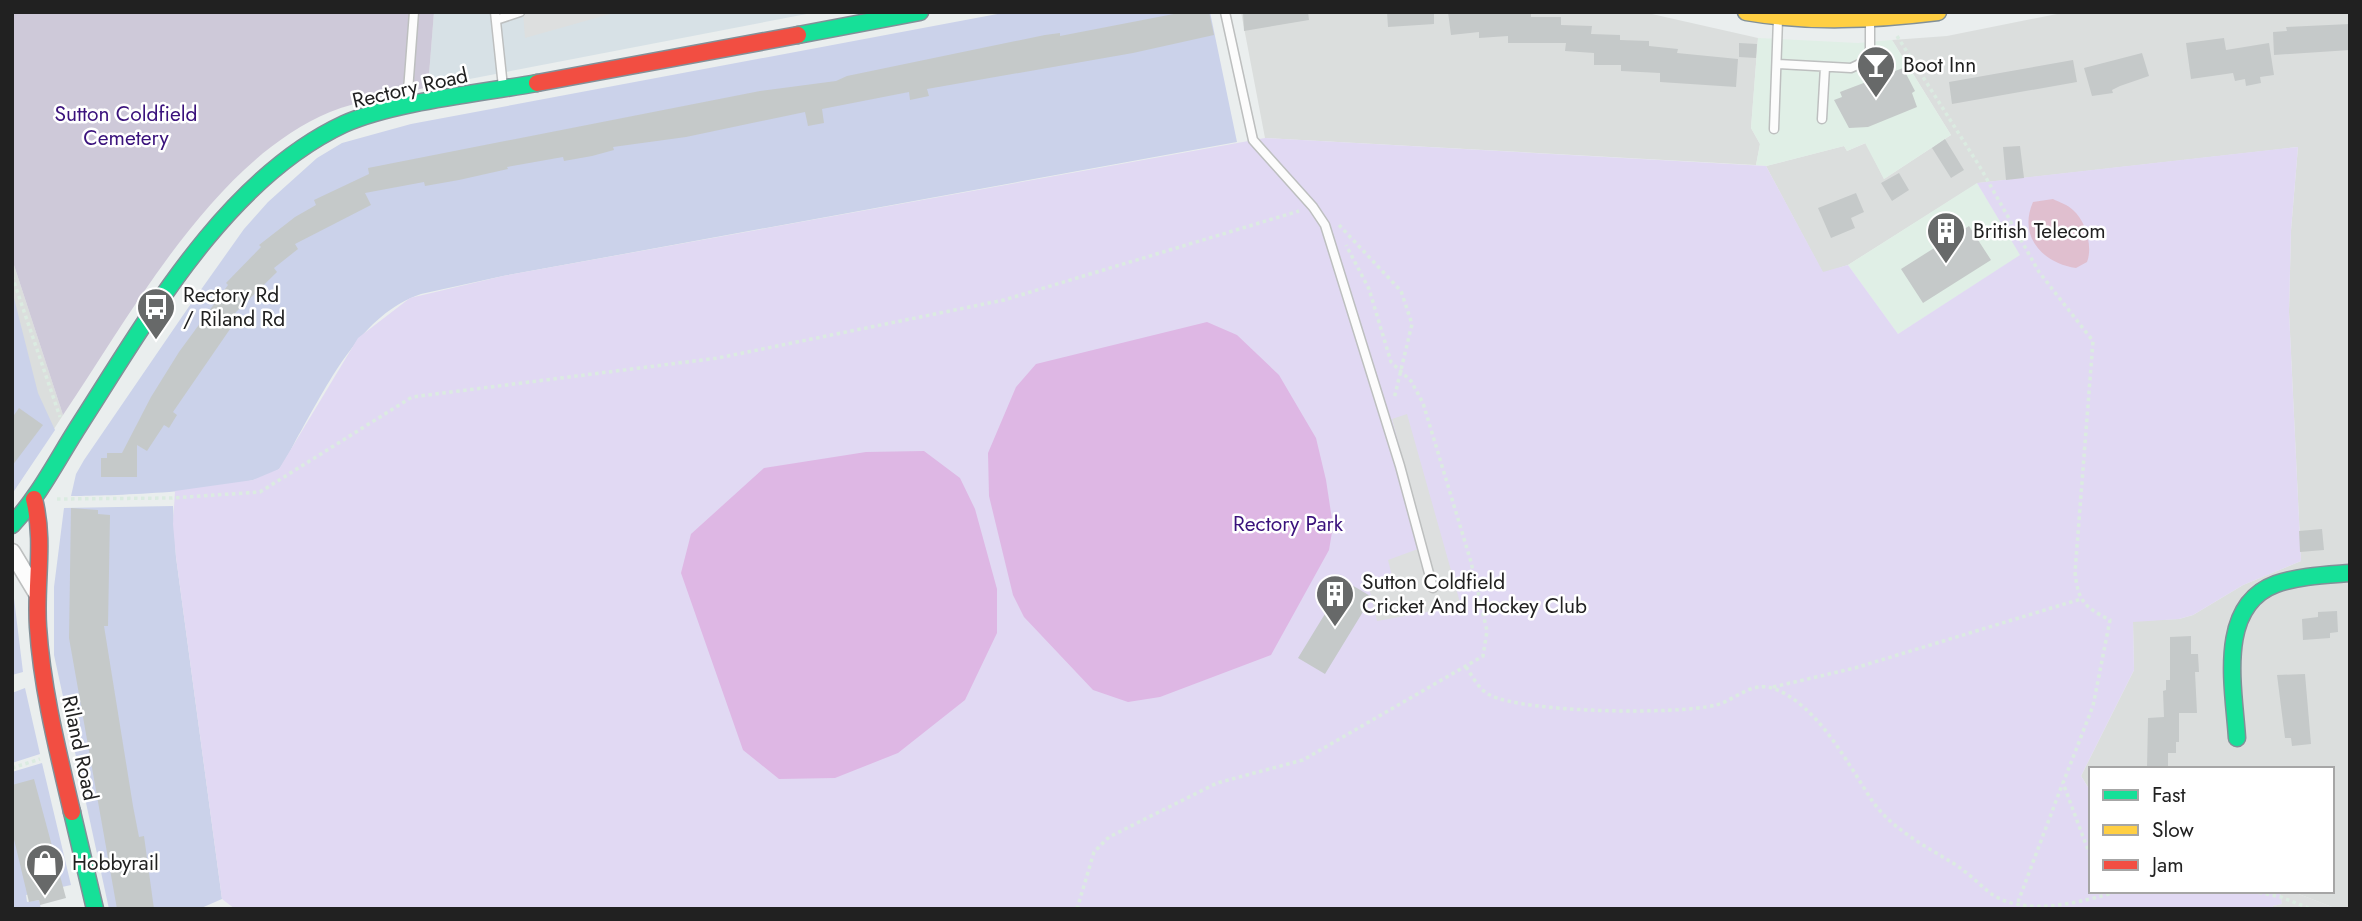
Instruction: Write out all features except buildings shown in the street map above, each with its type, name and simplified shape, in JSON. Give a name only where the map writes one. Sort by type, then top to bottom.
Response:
[{"type":"street","name":"Rectory Road","points":[[12,525],[34,499],[69,442],[221,221],[293,155],[343,125],[407,107],[920,12]]},
{"type":"street","points":[[1746,12],[1870,20],[1938,12]]},
{"type":"street","name":"Riland Road","points":[[34,499],[42,521],[44,547],[37,594],[46,690],[95,909]]},
{"type":"street","name":"Riland Road","points":[[12,552],[37,594]]},
{"type":"street","points":[[2237,738],[2233,638],[2247,604],[2265,589],[2350,573]]},
{"type":"lane","points":[[407,107],[414,12]]},
{"type":"lane","points":[[503,90],[495,16],[520,12]]},
{"type":"lane","points":[[1225,12],[1253,140],[1313,207],[1325,225],[1433,589]]},
{"type":"lane","points":[[1774,129],[1779,16]]},
{"type":"lane","points":[[1777,64],[1851,68],[1870,59],[1870,20]]},
{"type":"lane","points":[[1822,119],[1825,67]]},
{"type":"path","points":[[1886,20],[1980,167],[2039,272],[2093,341],[2075,572],[2081,599],[2092,611],[2110,620],[2093,706],[2018,903]]},
{"type":"path","points":[[34,499],[171,498],[260,492],[412,397],[718,358],[1004,300],[1313,207]]},
{"type":"path","points":[[1077,909],[1094,852],[1109,837],[1217,783],[1303,761],[1483,656],[1487,631],[1471,562],[1423,403],[1411,381],[1401,371],[1391,362],[1369,289],[1333,219],[1401,291],[1412,324],[1401,371],[1387,428]]},
{"type":"path","points":[[12,276],[48,390],[69,442]]},
{"type":"path","points":[[1466,667],[1478,685],[1490,695],[1518,703],[1664,712],[1718,705],[1745,690],[1771,688],[1855,668],[2081,599]]},
{"type":"path","points":[[1771,688],[1790,696],[1831,737],[1872,801],[1923,848],[1953,863],[1990,892],[2018,903],[2046,906],[2104,893]]},
{"type":"path","points":[[12,768],[59,753]]},
{"type":"path","points":[[2063,783],[2089,853]]},
{"type":"path","points":[[2262,893],[2281,897],[2311,909]]},
{"type":"shaded area","points":[[434,12],[817,12],[428,87]]},
{"type":"shaded area","points":[[523,12],[617,12],[525,38]]},
{"type":"shaded area","points":[[1008,12],[1210,12],[1237,142],[503,276],[421,294],[381,317],[350,351],[280,468],[266,476],[243,483],[180,491],[71,496],[76,474],[84,460],[244,229],[268,202],[317,158],[342,143],[411,124]]},
{"type":"shaded area","points":[[1241,12],[1643,12],[1758,38],[1751,128],[1760,144],[1756,165],[1265,138]]},
{"type":"shaded area","points":[[2067,12],[2350,12],[2350,909],[2337,909],[2296,893],[2334,893],[2334,767],[2089,767],[2089,789],[2081,776],[2134,670],[2133,621],[2179,619],[2193,615],[2243,585],[2301,561],[2289,312],[2291,230],[2298,147],[1978,183],[1848,265],[1823,273],[1766,166],[1844,146],[1847,151],[1866,143],[1884,179],[1951,135],[1892,40],[1947,36]]},
{"type":"shaded area","points":[[1758,38],[1858,43],[1892,40],[1951,135],[1884,179],[1865,143],[1847,151],[1844,146],[1766,166],[1756,165],[1760,144],[1751,128]]},
{"type":"shaded area","points":[[1977,183],[2021,255],[1898,334],[1848,265]]},
{"type":"shaded area","points":[[2053,199],[2078,215],[2087,234],[2089,256],[2087,262],[2076,268],[2043,254],[2031,237],[2029,214],[2033,202]]},
{"type":"shaded area","points":[[12,259],[63,415],[12,494]]},
{"type":"shaded area","points":[[12,290],[38,393],[55,430],[12,494]]},
{"type":"shaded area","points":[[1407,414],[1461,606],[1377,621],[1368,583],[1392,576],[1388,560],[1426,546],[1392,419]]},
{"type":"shaded area","points":[[173,506],[176,557],[222,899],[199,909],[109,909],[54,655],[54,587],[64,508]]},
{"type":"shaded area","points":[[12,582],[23,672],[12,675]]},
{"type":"shaded area","points":[[25,688],[40,754],[12,763],[12,693]]},
{"type":"shaded area","points":[[42,763],[71,885],[26,895],[27,902],[39,900],[41,909],[12,909],[12,772]]},
{"type":"shaded area","points":[[2280,893],[2296,893],[2337,909],[2273,909],[2273,906],[2282,904]]},
{"type":"green space","name":"Sutton Coldfield Cemetery","points":[[12,12],[434,12],[428,87],[330,112],[288,135],[249,166],[212,203],[178,244],[63,415],[12,259]]},
{"type":"green space","name":"Rectory Park","points":[[1265,138],[1766,166],[1823,272],[1848,265],[1898,334],[2020,255],[1977,183],[2298,147],[2291,230],[2289,312],[2301,561],[2243,585],[2193,615],[2179,619],[2133,622],[2134,670],[2081,776],[2089,789],[2089,893],[2280,893],[2282,904],[2273,906],[2273,909],[235,909],[222,899],[176,557],[173,524],[175,491],[253,480],[279,469],[358,338],[410,298],[503,276]]},
{"type":"green space","points":[[1207,322],[1237,335],[1279,375],[1316,438],[1333,526],[1329,550],[1271,655],[1160,697],[1128,702],[1093,690],[1024,617],[1013,595],[989,496],[988,453],[1016,387],[1036,364]]},
{"type":"green space","points":[[924,451],[960,478],[975,509],[997,589],[997,633],[965,700],[898,753],[835,778],[779,779],[743,750],[681,573],[691,534],[764,468],[866,452]]},
{"type":"traffic: fast","points":[[798,35],[920,12]]},
{"type":"traffic: fast","points":[[12,525],[40,489],[162,297],[227,215],[263,179],[302,148],[364,116],[412,104],[537,83]]},
{"type":"traffic: fast","points":[[2237,738],[2233,651],[2244,610],[2257,595],[2276,584],[2350,573]]},
{"type":"traffic: fast","points":[[72,812],[95,909]]},
{"type":"traffic: slow","points":[[1746,12],[1794,18],[1842,19],[1938,12]]},
{"type":"traffic: jam","points":[[537,83],[798,35]]},
{"type":"traffic: jam","points":[[34,499],[39,531],[37,611],[40,650],[51,720],[72,812]]},
{"type":"place","name":"Boot Inn","points":[[1876,99]]},
{"type":"place","name":"British Telecom","points":[[1946,265]]},
{"type":"place","name":"Rectory Rd / Riland Rd","points":[[156,341]]},
{"type":"place","name":"Sutton Coldfield Cricket And Hockey Club","points":[[1335,628]]},
{"type":"place","name":"Hobbyrail","points":[[45,897]]}]
